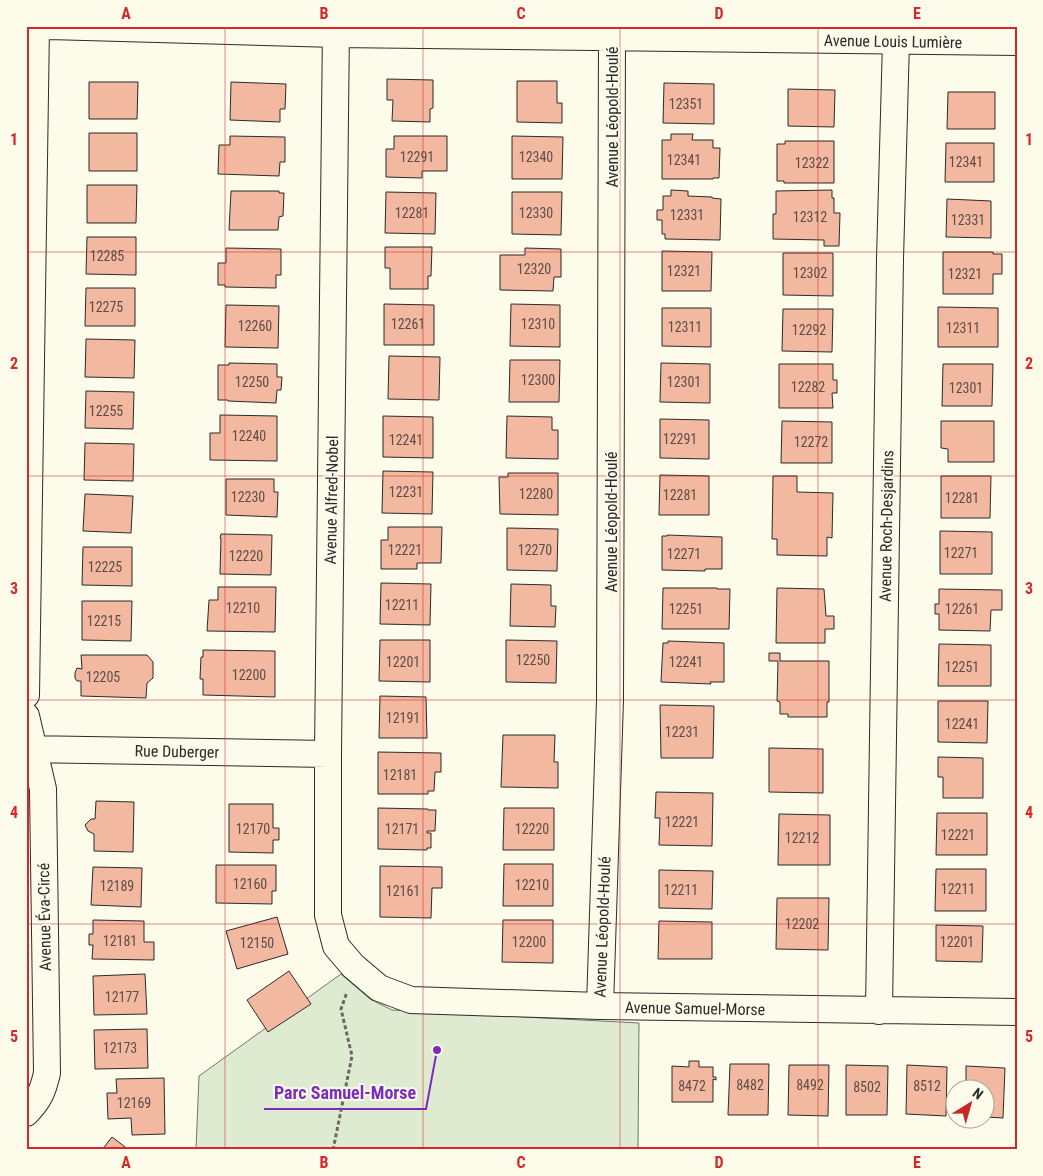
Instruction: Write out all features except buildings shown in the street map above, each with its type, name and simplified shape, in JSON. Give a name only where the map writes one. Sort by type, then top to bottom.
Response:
[{"type":"street","points":[[26,695],[36,26]]},
{"type":"street","name":"Avenue Louis Lumière","points":[[50,26],[336,30],[612,38],[1017,42]]},
{"type":"street","name":"Avenue Alfred-Nobel","points":[[336,30],[328,915],[336,946],[355,968]]},
{"type":"street","name":"Avenue Léopold-Houlé","points":[[600,1006],[610,700],[612,38]]},
{"type":"street","name":"Avenue Roch-Desjardins","points":[[879,1011],[890,259],[896,40]]},
{"type":"street","name":"Avenue Éva-Circé","points":[[26,716],[30,749],[43,789],[47,1073],[44,1088],[37,1102],[26,1113]]},
{"type":"street","name":"Rue Duberger","points":[[30,749],[328,754]]},
{"type":"street","name":"Avenue Samuel-Morse","points":[[355,968],[380,988],[411,1000],[600,1006],[1017,1012]]},
{"type":"path","points":[[333,1150],[352,1056],[341,1009],[355,968]]},
{"type":"green space","points":[[341,974],[370,999],[392,1010],[639,1023],[638,1150],[196,1150],[199,1076]]},
{"type":"place","name":"Parc Samuel-Morse","points":[[437,1050]]}]
